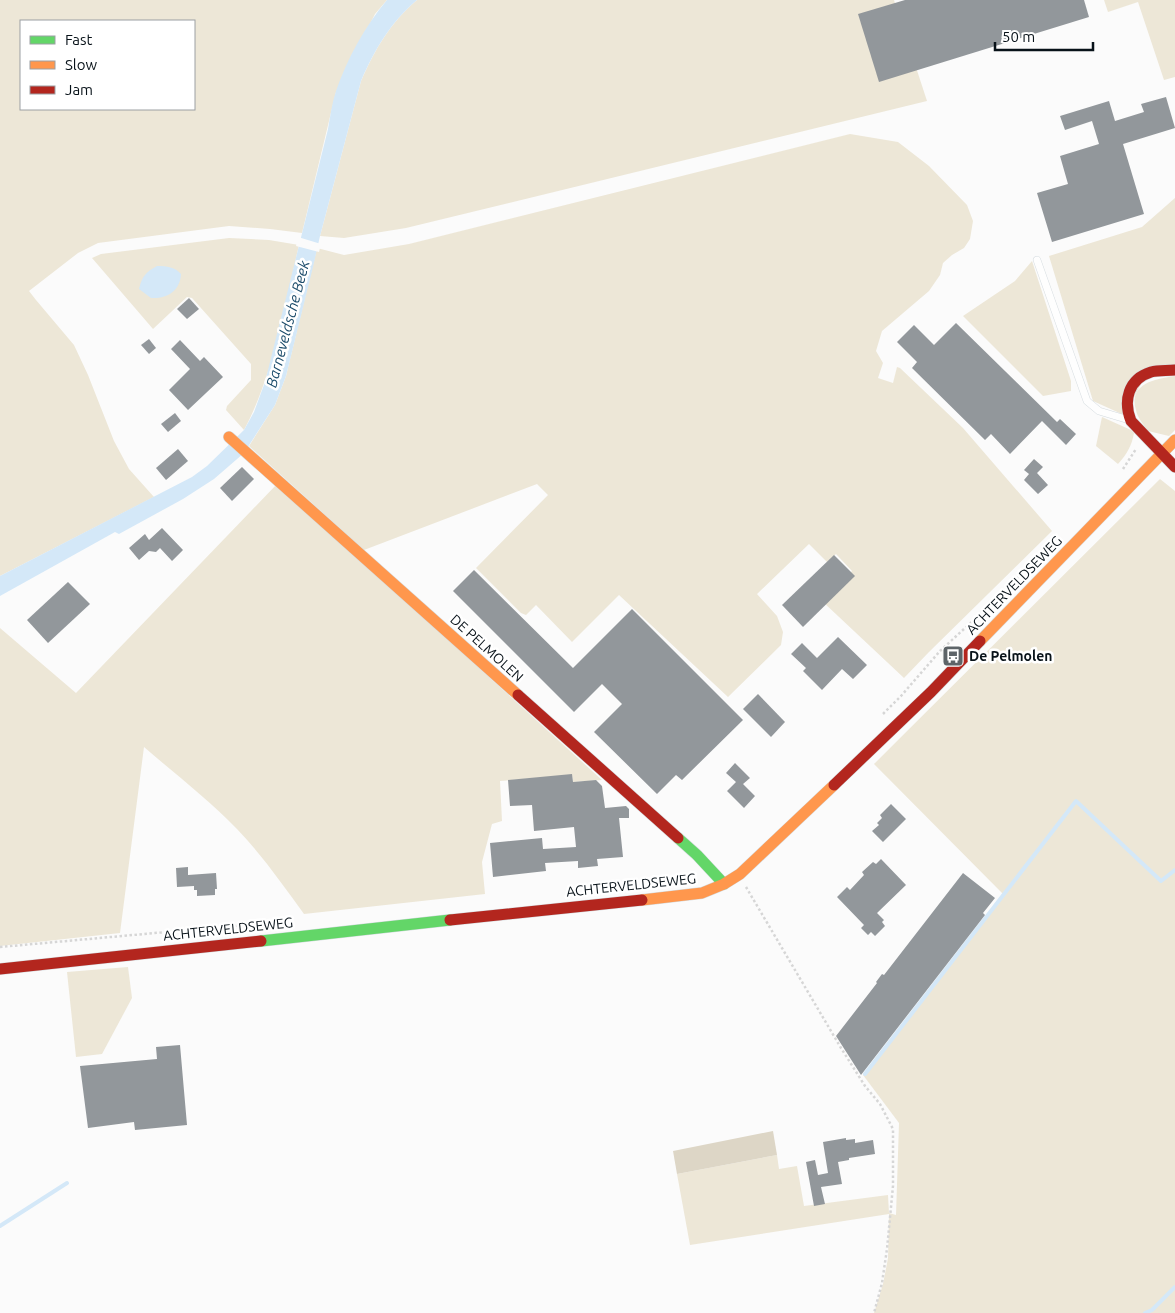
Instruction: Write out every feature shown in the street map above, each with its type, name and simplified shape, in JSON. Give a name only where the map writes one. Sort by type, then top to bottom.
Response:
[{"type":"street","points":[[1175,370],[1147,374],[1137,381],[1128,394],[1126,403],[1131,421],[1175,467]]},
{"type":"street","name":"DE PELMOLEN","points":[[228,437],[697,855],[724,884]]},
{"type":"street","name":"ACHTERVELDSEWEG","points":[[0,969],[702,893],[724,884],[740,874],[931,692],[1175,440]]},
{"type":"lane","points":[[1037,260],[1087,401],[1098,411],[1131,421]]},
{"type":"path","points":[[1122,470],[1144,435]]},
{"type":"path","name":"ACHTERVELDSEWEG","points":[[880,717],[940,651],[1001,595],[1035,560]]},
{"type":"path","points":[[740,874],[841,1048],[892,1124],[895,1136],[893,1181],[884,1267],[874,1313]]},
{"type":"shaded area","points":[[0,0],[387,0],[375,14],[336,92],[302,233],[229,226],[98,243],[78,253],[29,291],[74,345],[114,441],[129,469],[154,497],[0,576]]},
{"type":"shaded area","points":[[417,0],[894,0],[927,101],[406,228],[344,238],[320,236],[361,81],[384,37]]},
{"type":"shaded area","points":[[1104,0],[1175,0],[1175,77],[1164,80],[1138,2],[1108,12]]},
{"type":"shaded area","points":[[850,134],[898,142],[929,166],[967,205],[973,221],[970,239],[964,248],[943,263],[940,275],[929,291],[882,331],[876,351],[883,363],[878,378],[893,383],[897,367],[900,368],[963,428],[1052,531],[904,678],[822,601],[852,571],[836,554],[827,562],[809,544],[757,594],[777,616],[783,632],[781,645],[728,697],[619,595],[572,642],[536,605],[526,615],[521,613],[476,568],[548,495],[537,484],[364,550],[249,446],[275,405],[286,376],[317,248],[344,255],[409,244]]},
{"type":"shaded area","points":[[1175,198],[1175,364],[1150,368],[1124,415],[1093,401],[1049,256],[1142,227]]},
{"type":"shaded area","points":[[229,238],[269,240],[299,245],[270,364],[263,387],[244,430],[226,410],[227,406],[251,380],[251,364],[192,298],[187,297],[153,329],[92,258],[101,254]]},
{"type":"shaded area","points":[[1032,261],[1071,381],[1071,391],[1043,396],[963,316],[1015,281]]},
{"type":"shaded area","points":[[1175,376],[1175,430],[1169,436],[1148,431],[1137,413],[1136,394],[1145,384]]},
{"type":"shaded area","points":[[1102,417],[1134,433],[1129,449],[1118,464],[1096,446]]},
{"type":"shaded area","points":[[1160,479],[1175,491],[1175,1313],[874,1313],[883,1284],[888,1258],[889,1214],[690,1245],[677,1174],[777,1155],[779,1169],[797,1166],[804,1206],[888,1195],[889,1213],[896,1215],[899,1123],[863,1075],[1003,894],[874,764]]},
{"type":"shaded area","points":[[277,484],[602,780],[573,782],[572,775],[500,781],[502,821],[492,824],[482,862],[485,894],[304,914],[264,860],[237,829],[203,797],[144,747],[120,933],[0,946],[0,628],[76,693]]},
{"type":"shaded area","points":[[128,967],[132,998],[102,1054],[76,1057],[67,972]]},
{"type":"shaded area","points":[[773,1131],[777,1155],[677,1174],[673,1151]]},
{"type":"water","name":"Barneveldsche Beek","points":[[387,0],[417,0],[384,37],[361,81],[320,236],[286,376],[275,405],[244,453],[214,479],[183,499],[119,534],[115,532],[0,596],[0,576],[192,477],[207,466],[244,430],[254,412],[265,382],[336,91],[357,43]]},
{"type":"water","points":[[157,266],[173,268],[181,274],[180,280],[172,293],[162,297],[151,298],[139,289],[145,275]]},
{"type":"pier","points":[[298,237],[321,244],[319,252],[296,246]]},
{"type":"building","points":[[905,0],[1084,0],[1089,17],[879,82],[858,14]]},
{"type":"building","points":[[1166,97],[1175,128],[1123,144],[1144,214],[1052,242],[1037,193],[1068,184],[1060,156],[1099,144],[1092,121],[1065,130],[1060,116],[1109,101],[1115,121],[1144,112],[1141,104]]},
{"type":"building","points":[[189,298],[199,309],[187,319],[177,309]]},
{"type":"building","points":[[956,323],[1057,422],[1060,419],[1076,434],[1066,445],[1042,421],[1010,454],[991,434],[985,440],[912,368],[917,362],[897,342],[914,325],[934,345]]},
{"type":"building","points":[[149,339],[156,348],[149,354],[141,345]]},
{"type":"building","points":[[180,340],[200,361],[204,357],[223,377],[188,410],[169,390],[190,369],[171,349]]},
{"type":"building","points":[[175,413],[181,421],[168,432],[161,424]]},
{"type":"building","points":[[178,449],[188,461],[166,480],[156,468]]},
{"type":"building","points":[[1034,459],[1043,467],[1037,473],[1048,485],[1038,494],[1024,480],[1029,474],[1024,470]]},
{"type":"building","points":[[242,467],[254,479],[232,501],[220,488]]},
{"type":"building","points":[[162,528],[183,550],[172,561],[160,548],[156,552],[149,551],[139,560],[129,548],[145,534],[149,540]]},
{"type":"building","points":[[834,555],[855,576],[803,627],[782,605]]},
{"type":"building","points":[[474,570],[573,668],[632,609],[743,720],[682,780],[676,775],[657,794],[594,732],[622,704],[602,684],[574,712],[453,591]]},
{"type":"building","points":[[68,582],[90,604],[48,643],[27,620]]},
{"type":"building","points":[[838,637],[867,665],[853,679],[842,669],[822,690],[803,671],[806,668],[791,654],[802,643],[817,658]]},
{"type":"building","points":[[758,694],[785,722],[771,737],[743,709]]},
{"type":"building","points":[[735,763],[750,778],[743,784],[755,796],[744,808],[727,791],[736,782],[726,773]]},
{"type":"building","points":[[572,774],[573,782],[596,780],[602,786],[605,808],[626,806],[629,809],[629,818],[619,818],[623,857],[597,859],[598,866],[578,868],[578,861],[545,863],[546,871],[493,877],[490,843],[542,838],[543,849],[576,847],[574,827],[534,831],[532,805],[510,806],[508,780]]},
{"type":"building","points":[[891,804],[906,819],[883,842],[872,831],[879,825],[877,823],[882,818],[880,815]]},
{"type":"building","points":[[881,859],[906,885],[877,913],[884,920],[882,922],[885,926],[875,936],[871,932],[868,935],[861,928],[864,925],[837,897],[847,887],[850,890],[864,875],[862,872],[873,862],[876,864]]},
{"type":"building","points":[[188,867],[188,875],[216,873],[217,889],[215,889],[215,895],[197,896],[197,890],[194,890],[194,886],[177,887],[176,868]]},
{"type":"building","points":[[963,873],[995,898],[983,913],[985,915],[861,1075],[836,1036],[882,974],[884,975]]},
{"type":"building","points":[[180,1045],[187,1125],[135,1130],[134,1122],[88,1128],[80,1066],[157,1059],[156,1047]]},
{"type":"building","points":[[846,1138],[846,1140],[855,1139],[855,1143],[873,1140],[875,1154],[849,1158],[849,1160],[838,1162],[842,1184],[821,1187],[825,1204],[814,1206],[806,1162],[815,1160],[818,1175],[828,1173],[823,1142]]},
{"type":"waterway","points":[[865,1074],[1076,801],[1161,881],[1175,870]]},
{"type":"waterway","points":[[0,1226],[67,1183]]},
{"type":"waterway","points":[[1145,1313],[1152,1310],[1175,1287]]},
{"type":"traffic: fast","points":[[678,838],[724,884]]},
{"type":"traffic: fast","points":[[261,941],[450,920]]},
{"type":"traffic: slow","points":[[229,437],[518,695]]},
{"type":"traffic: slow","points":[[980,641],[1175,440]]},
{"type":"traffic: slow","points":[[642,900],[702,893],[724,884],[740,874],[834,785]]},
{"type":"traffic: jam","points":[[1175,370],[1157,371],[1143,375],[1132,385],[1128,399],[1131,421],[1175,467]]},
{"type":"traffic: jam","points":[[834,785],[931,692],[980,641]]},
{"type":"traffic: jam","points":[[518,695],[678,838]]},
{"type":"traffic: jam","points":[[450,920],[642,900]]},
{"type":"traffic: jam","points":[[0,969],[261,941]]},
{"type":"place","name":"De Pelmolen","points":[[953,656]]}]
